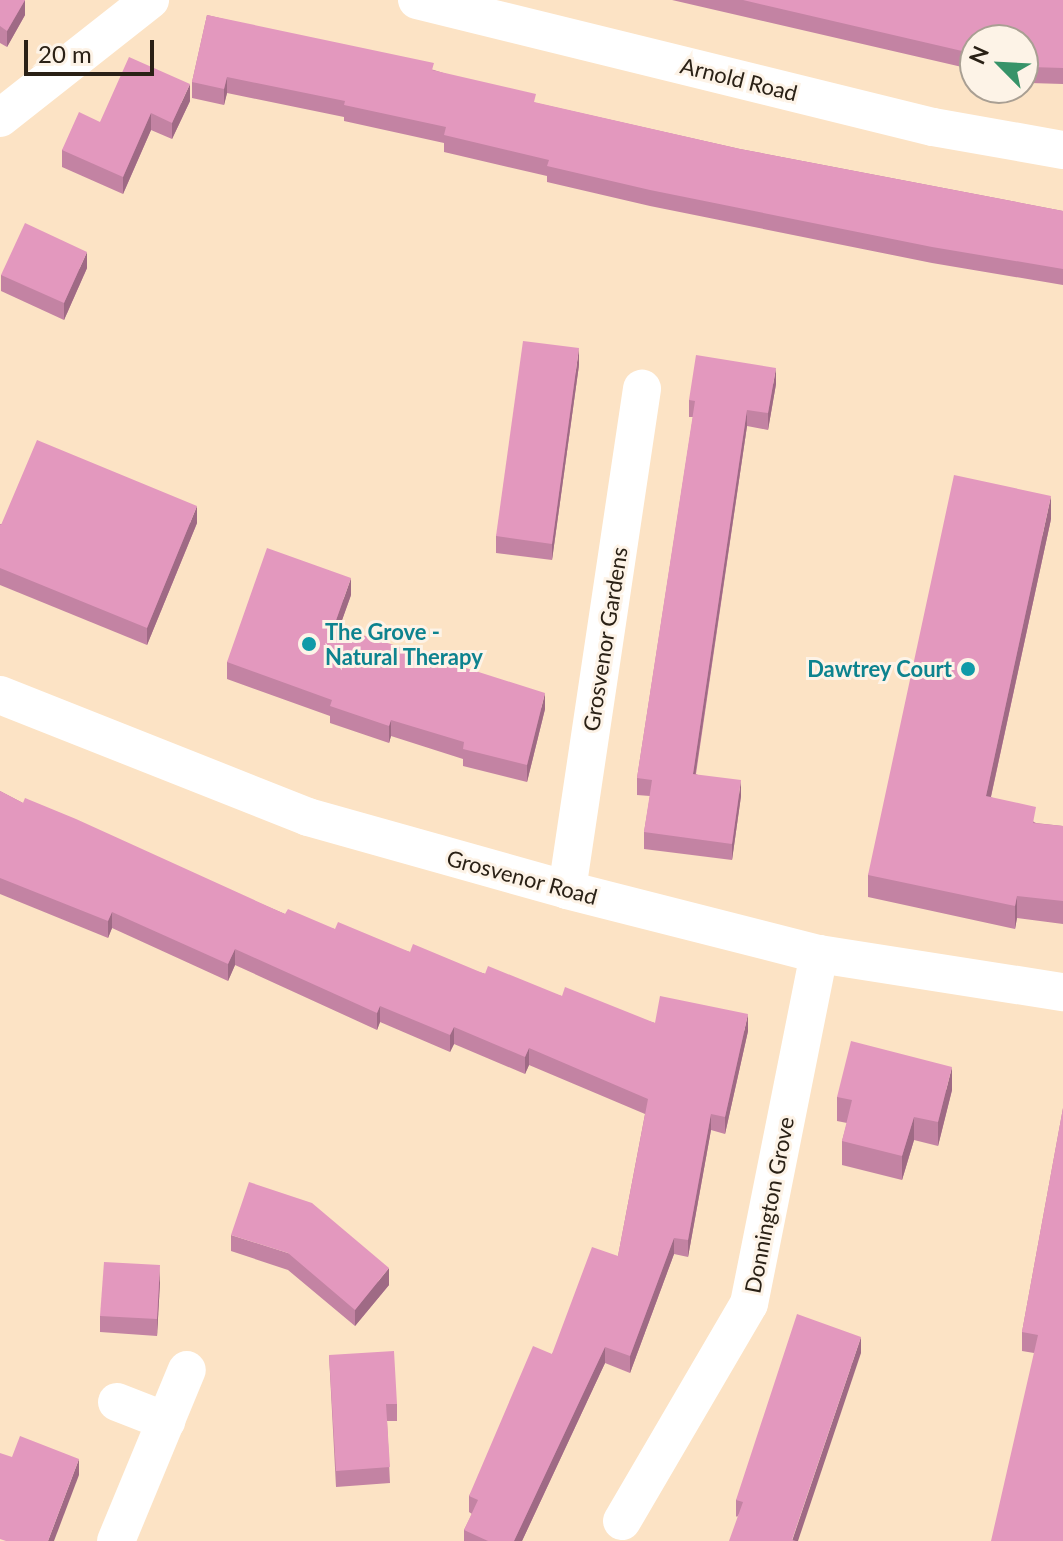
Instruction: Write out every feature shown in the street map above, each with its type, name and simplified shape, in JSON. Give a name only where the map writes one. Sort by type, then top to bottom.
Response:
[{"type":"street","name":"Arnold Road","points":[[417,0],[933,127],[1063,150]]},
{"type":"street","points":[[0,118],[142,2]]},
{"type":"street","name":"Grosvenor Gardens","points":[[567,890],[642,389]]},
{"type":"street","name":"Grosvenor Road","points":[[0,695],[308,817],[567,890],[819,954],[1063,992]]},
{"type":"street","name":"Donnington Grove","points":[[622,1521],[749,1304],[819,954]]},
{"type":"street","points":[[116,1541],[187,1370]]},
{"type":"street","points":[[117,1402],[166,1421]]},
{"type":"building","points":[[0,0],[25,0],[7,31],[0,26]]},
{"type":"building","points":[[743,0],[1063,0],[1063,68],[1039,67],[1039,24],[959,24],[959,50]]},
{"type":"building","points":[[207,15],[434,63],[432,70],[536,94],[534,102],[740,149],[1063,211],[1063,269],[932,247],[547,166],[549,160],[444,135],[446,127],[344,105],[345,101],[227,77],[224,89],[192,82]]},
{"type":"building","points":[[129,57],[190,84],[172,123],[151,113],[123,177],[62,150],[79,112],[100,122]]},
{"type":"building","points":[[25,223],[87,252],[64,303],[1,275]]},
{"type":"building","points":[[523,341],[579,348],[552,544],[496,536]]},
{"type":"building","points":[[696,355],[776,368],[768,413],[747,410],[693,774],[741,780],[732,844],[644,832],[652,780],[637,778],[695,401],[689,400]]},
{"type":"building","points":[[37,440],[197,506],[147,628],[0,568],[0,524]]},
{"type":"building","name":"Dawtrey Court","points":[[954,475],[1051,496],[986,796],[1036,807],[1033,823],[1063,826],[1063,901],[1017,896],[1015,906],[868,875]]},
{"type":"building","points":[[267,548],[351,578],[334,626],[545,693],[527,765],[463,749],[464,742],[391,720],[389,726],[330,706],[332,700],[227,662]]},
{"type":"building","points":[[0,791],[23,803],[25,798],[76,819],[285,914],[288,909],[335,929],[338,922],[410,952],[413,944],[485,974],[488,966],[562,996],[565,987],[655,1023],[660,996],[748,1014],[725,1117],[711,1114],[688,1240],[674,1238],[630,1356],[605,1347],[514,1541],[488,1541],[464,1530],[478,1500],[469,1496],[533,1346],[552,1354],[592,1247],[618,1256],[648,1099],[529,1048],[525,1057],[454,1027],[450,1035],[380,1006],[377,1013],[235,949],[228,964],[112,912],[108,921],[0,878]]},
{"type":"building","points":[[851,1041],[952,1067],[938,1122],[914,1117],[902,1156],[842,1141],[852,1100],[837,1097]]},
{"type":"building","points":[[1063,1108],[1063,1541],[991,1541],[1038,1335],[1022,1332]]},
{"type":"building","points":[[249,1182],[312,1203],[389,1268],[355,1310],[288,1253],[231,1235]]},
{"type":"building","points":[[104,1262],[160,1265],[157,1319],[100,1316]]},
{"type":"building","points":[[797,1314],[861,1337],[792,1540],[796,1541],[729,1541],[743,1502],[736,1500]]},
{"type":"building","points":[[394,1351],[397,1404],[386,1404],[390,1467],[336,1471],[329,1355]]},
{"type":"building","points":[[20,1436],[79,1459],[48,1541],[0,1539],[0,1453],[12,1457]]},
{"type":"place","name":"The Grove - Natural Therapy","points":[[309,644]]},
{"type":"place","name":"Dawtrey Court","points":[[968,669]]}]
